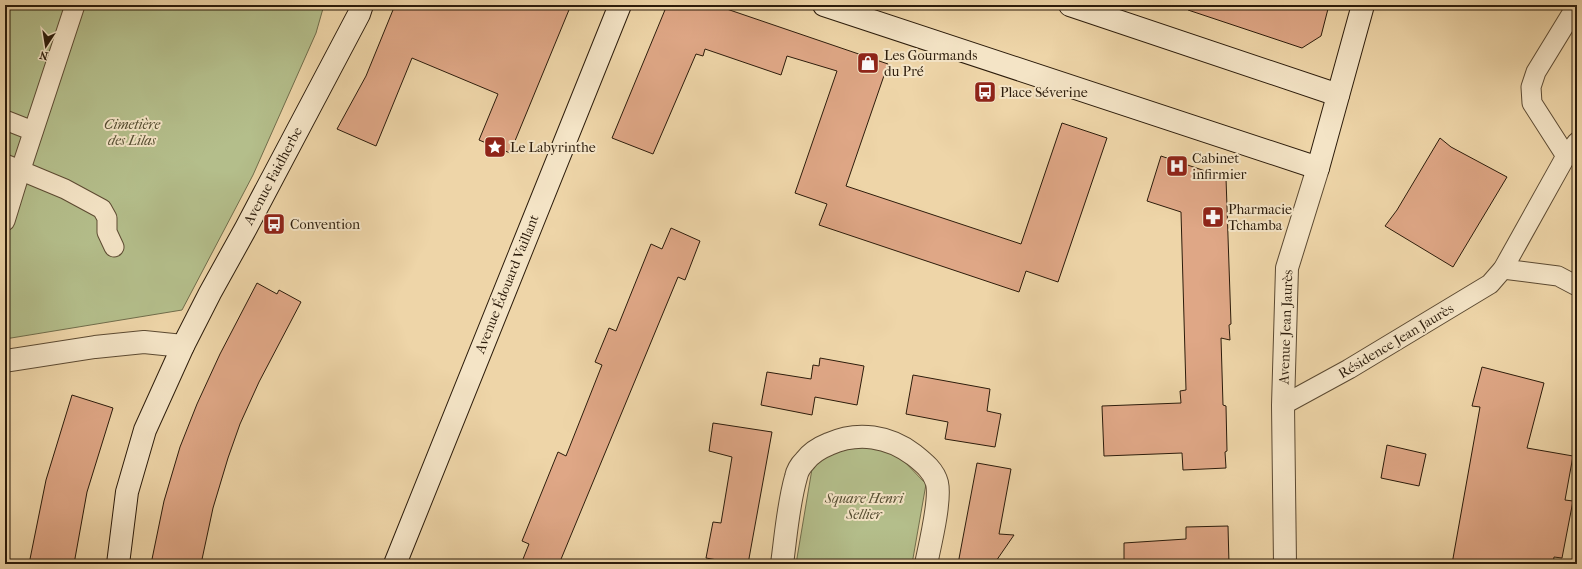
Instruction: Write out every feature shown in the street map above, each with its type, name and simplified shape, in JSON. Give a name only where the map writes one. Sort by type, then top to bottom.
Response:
[{"type":"street","name":"Avenue Faidherbe","points":[[118,564],[127,492],[145,430],[183,346],[210,293],[359,14],[362,5]]},
{"type":"street","name":"Avenue Édouard Vaillant","points":[[395,564],[620,5]]},
{"type":"street","points":[[824,5],[1318,168]]},
{"type":"street","points":[[1070,5],[1338,95]]},
{"type":"street","name":"Avenue Jean Jaurès","points":[[1285,564],[1283,405],[1287,268],[1318,168],[1363,5]]},
{"type":"street","points":[[5,361],[95,347],[144,342],[183,346]]},
{"type":"street","points":[[782,564],[796,476],[804,462],[814,451],[822,446],[841,439],[857,436],[875,437],[905,448],[932,472],[937,483],[938,496],[926,564]]},
{"type":"lane","points":[[5,221],[13,166],[33,131],[75,5]]},
{"type":"lane","name":"Résidence Jean Jaurès","points":[[1283,405],[1349,369],[1490,284],[1503,269],[1572,149],[1532,103],[1531,87],[1536,72],[1577,5]]},
{"type":"lane","points":[[5,120],[33,131]]},
{"type":"lane","points":[[13,166],[64,189],[102,209],[107,218],[107,232],[114,247]]},
{"type":"lane","points":[[1503,269],[1558,276],[1577,286]]},
{"type":"green space","name":"Cimetière des Lilas","points":[[5,5],[324,5],[316,33],[253,175],[182,310],[5,339]]},
{"type":"green space","name":"Square Henri Sellier","points":[[872,447],[900,457],[926,484],[912,564],[796,564],[813,463],[840,449]]},
{"type":"building","points":[[395,5],[571,5],[510,153],[479,140],[498,94],[412,58],[376,146],[337,129],[366,76]]},
{"type":"building","points":[[667,5],[715,5],[888,64],[846,186],[1021,244],[1062,123],[1107,138],[1058,282],[1026,271],[1019,292],[819,225],[827,204],[795,193],[837,71],[787,56],[781,75],[705,49],[703,56],[696,54],[653,154],[612,138]]},
{"type":"building","points":[[1189,5],[1329,5],[1321,36],[1302,48],[1188,10]]},
{"type":"building","points":[[1440,138],[1451,147],[1507,177],[1453,267],[1385,226],[1397,210]]},
{"type":"building","points":[[1161,156],[1226,178],[1231,324],[1229,325],[1230,340],[1221,338],[1223,405],[1226,406],[1226,468],[1183,470],[1182,453],[1104,456],[1102,406],[1181,403],[1180,391],[1186,390],[1181,212],[1147,201]]},
{"type":"building","points":[[671,228],[700,241],[685,280],[678,277],[559,564],[521,564],[529,544],[522,541],[558,452],[566,456],[602,365],[595,362],[609,328],[616,331],[651,244],[662,249]]},
{"type":"building","points":[[257,283],[277,294],[279,290],[301,302],[259,382],[240,424],[213,508],[201,564],[151,564],[164,501],[180,447],[197,404],[220,354]]},
{"type":"building","points":[[820,358],[864,366],[857,405],[815,397],[812,415],[761,405],[767,372],[811,379],[813,365],[819,366]]},
{"type":"building","points":[[1482,367],[1544,383],[1527,448],[1573,456],[1565,500],[1573,501],[1562,558],[1554,557],[1553,564],[1452,564],[1480,407],[1472,406]]},
{"type":"building","points":[[913,375],[990,389],[987,411],[1001,414],[995,447],[945,439],[948,422],[906,414]]},
{"type":"building","points":[[72,395],[113,408],[87,492],[74,564],[29,564],[46,480]]},
{"type":"building","points":[[713,423],[772,432],[748,564],[723,564],[723,561],[706,558],[713,522],[721,523],[732,457],[709,451]]},
{"type":"building","points":[[1387,445],[1426,454],[1419,486],[1381,478]]},
{"type":"building","points":[[977,463],[1011,469],[999,534],[1014,535],[994,564],[958,564]]},
{"type":"building","points":[[1228,526],[1229,564],[1124,564],[1124,543],[1186,539],[1186,527]]},
{"type":"place","name":"Les Gourmands du Pré","points":[[868,63]]},
{"type":"place","name":"Place Séverine","points":[[985,92]]},
{"type":"place","name":"Le Labyrinthe","points":[[495,147]]},
{"type":"place","name":"Cabinet infirmier","points":[[1177,166]]},
{"type":"place","name":"Pharmacie Tchamba","points":[[1213,217]]},
{"type":"place","name":"Convention","points":[[274,224]]}]
